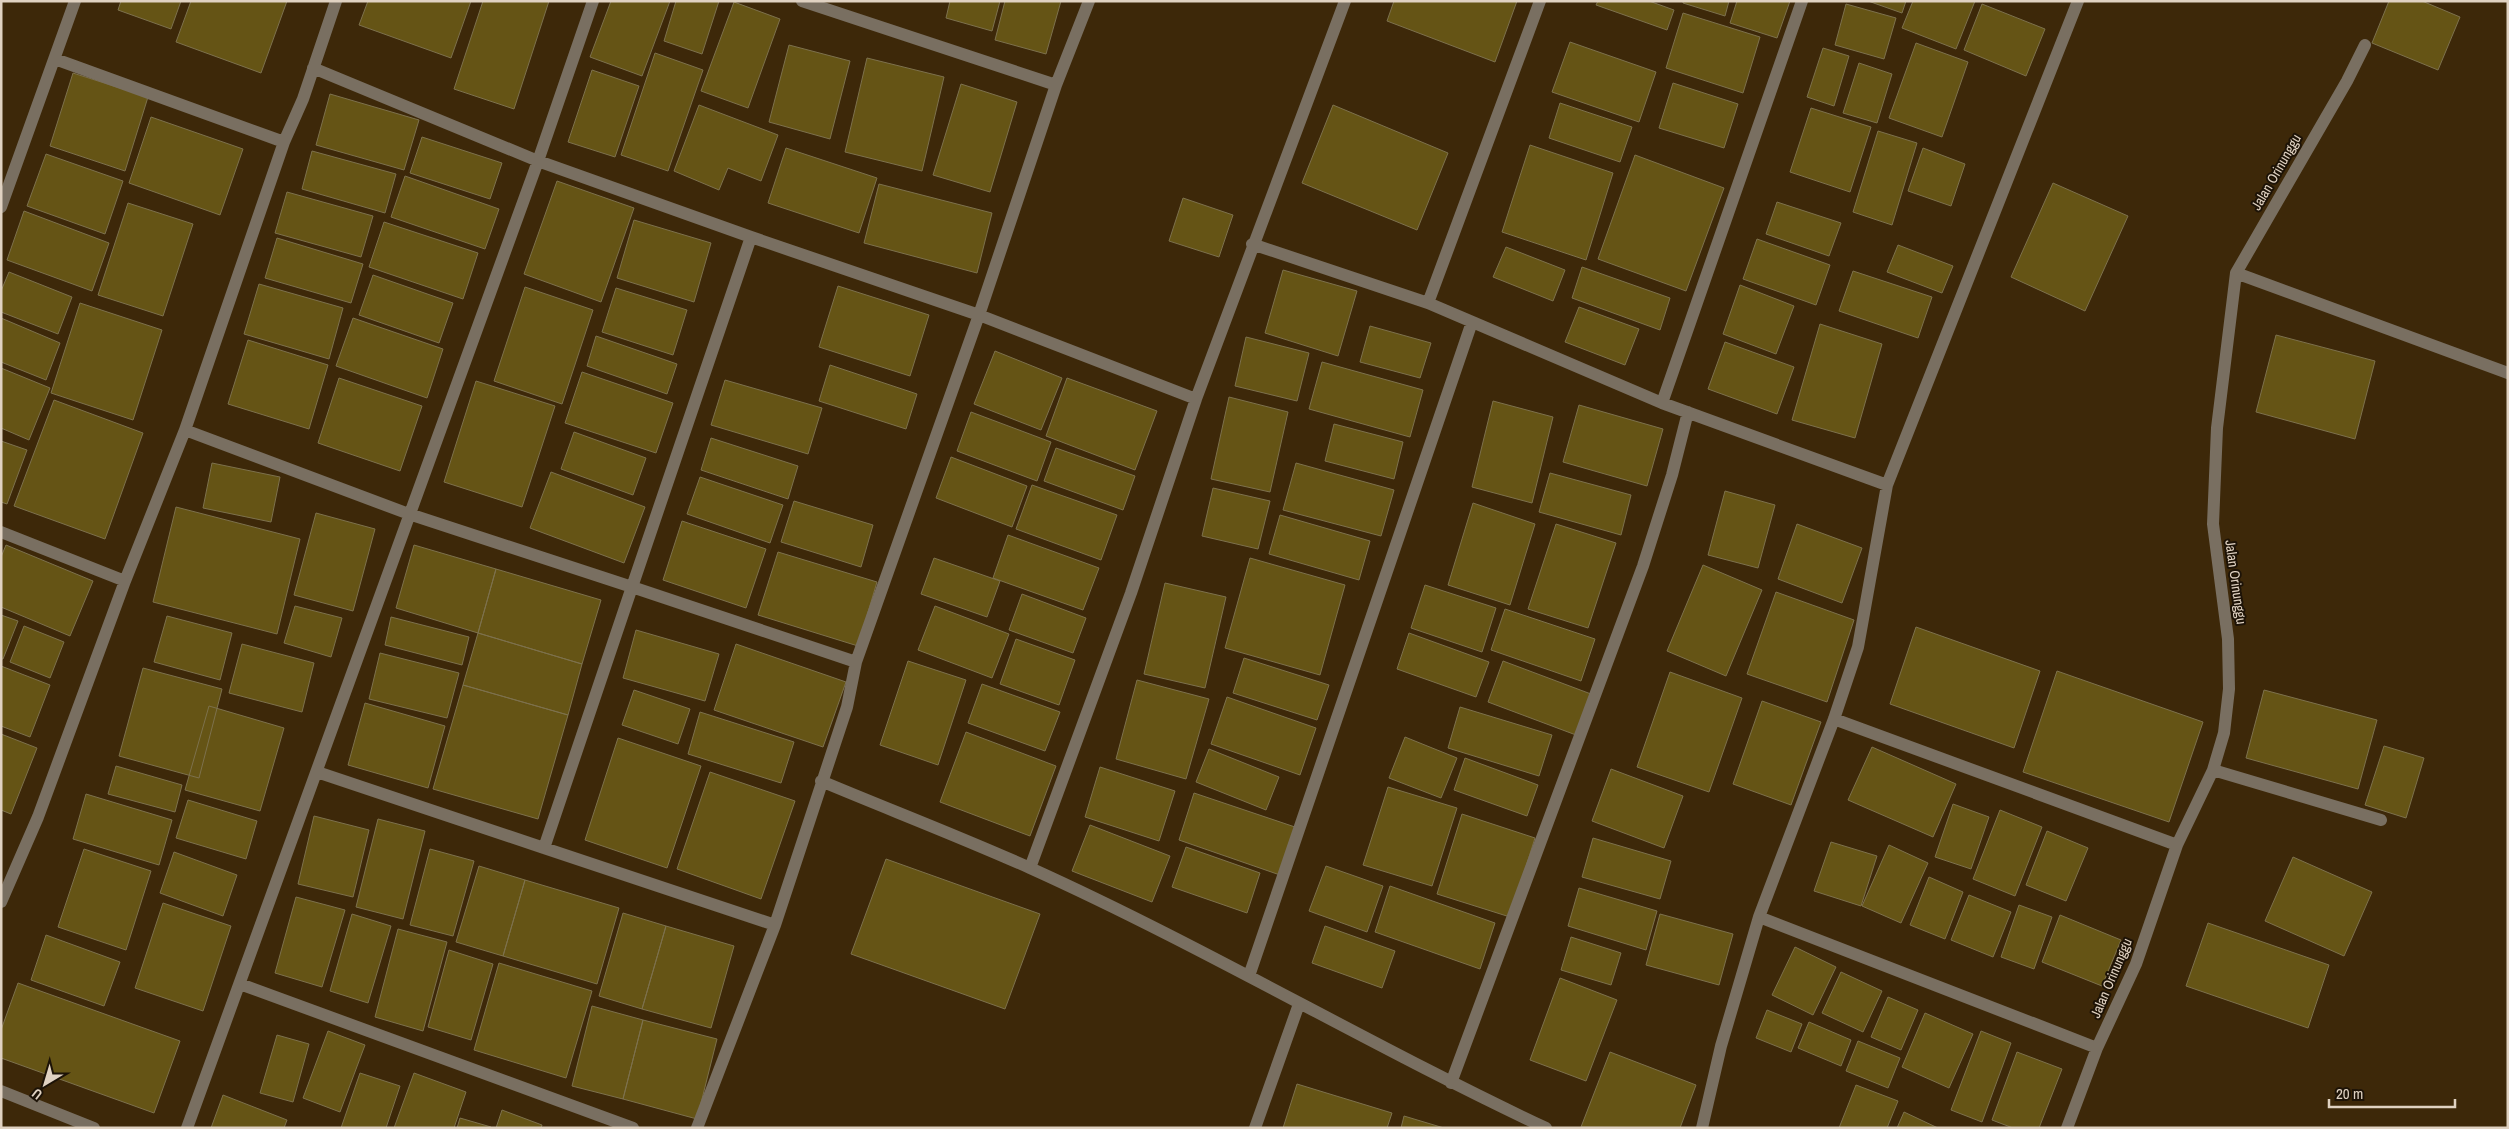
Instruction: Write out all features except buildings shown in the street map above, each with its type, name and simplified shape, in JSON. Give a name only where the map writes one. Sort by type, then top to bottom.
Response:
[{"type":"street","points":[[1,207],[75,1]]},
{"type":"street","points":[[1,902],[38,817],[125,581],[186,430],[284,142],[303,99],[336,1]]},
{"type":"street","points":[[187,1128],[538,161],[593,1]]},
{"type":"street","points":[[802,1],[1056,85]]},
{"type":"street","points":[[697,1128],[775,925],[847,707],[856,662],[979,315],[1056,85],[1089,1]]},
{"type":"street","points":[[1030,868],[1131,593],[1196,399],[1252,244],[1345,1]]},
{"type":"street","points":[[1428,303],[1540,1]]},
{"type":"street","points":[[1662,403],[1802,1]]},
{"type":"street","points":[[1702,1128],[1721,1046],[1759,917],[1834,719],[1858,647],[1887,485],[2078,1]]},
{"type":"street","name":"Jalan Orinunggu","points":[[2067,1128],[2097,1048],[2136,964],[2177,846],[2213,770],[2224,733],[2229,689],[2228,639],[2213,524],[2217,428],[2236,273],[2347,81],[2365,46]]},
{"type":"street","points":[[54,59],[284,142]]},
{"type":"street","points":[[313,68],[538,161],[751,237],[979,315],[1196,399]]},
{"type":"street","points":[[544,848],[751,237]]},
{"type":"street","points":[[1252,244],[1428,303],[1662,403],[1887,485]]},
{"type":"street","points":[[2236,273],[2508,372]]},
{"type":"street","points":[[1249,976],[1472,322]]},
{"type":"street","points":[[1451,1083],[1643,566],[1672,476],[1688,412]]},
{"type":"street","points":[[186,430],[409,514],[856,662]]},
{"type":"street","points":[[1,532],[125,581]]},
{"type":"street","points":[[1834,719],[2177,846]]},
{"type":"street","points":[[2213,770],[2381,820]]},
{"type":"street","points":[[317,772],[775,925]]},
{"type":"street","points":[[821,781],[1030,868],[1249,976],[1451,1083],[1546,1128]]},
{"type":"street","points":[[1759,917],[2097,1048]]},
{"type":"street","points":[[240,984],[633,1128]]},
{"type":"street","points":[[1255,1128],[1299,1004]]},
{"type":"street","points":[[1,1091],[94,1128]]}]
